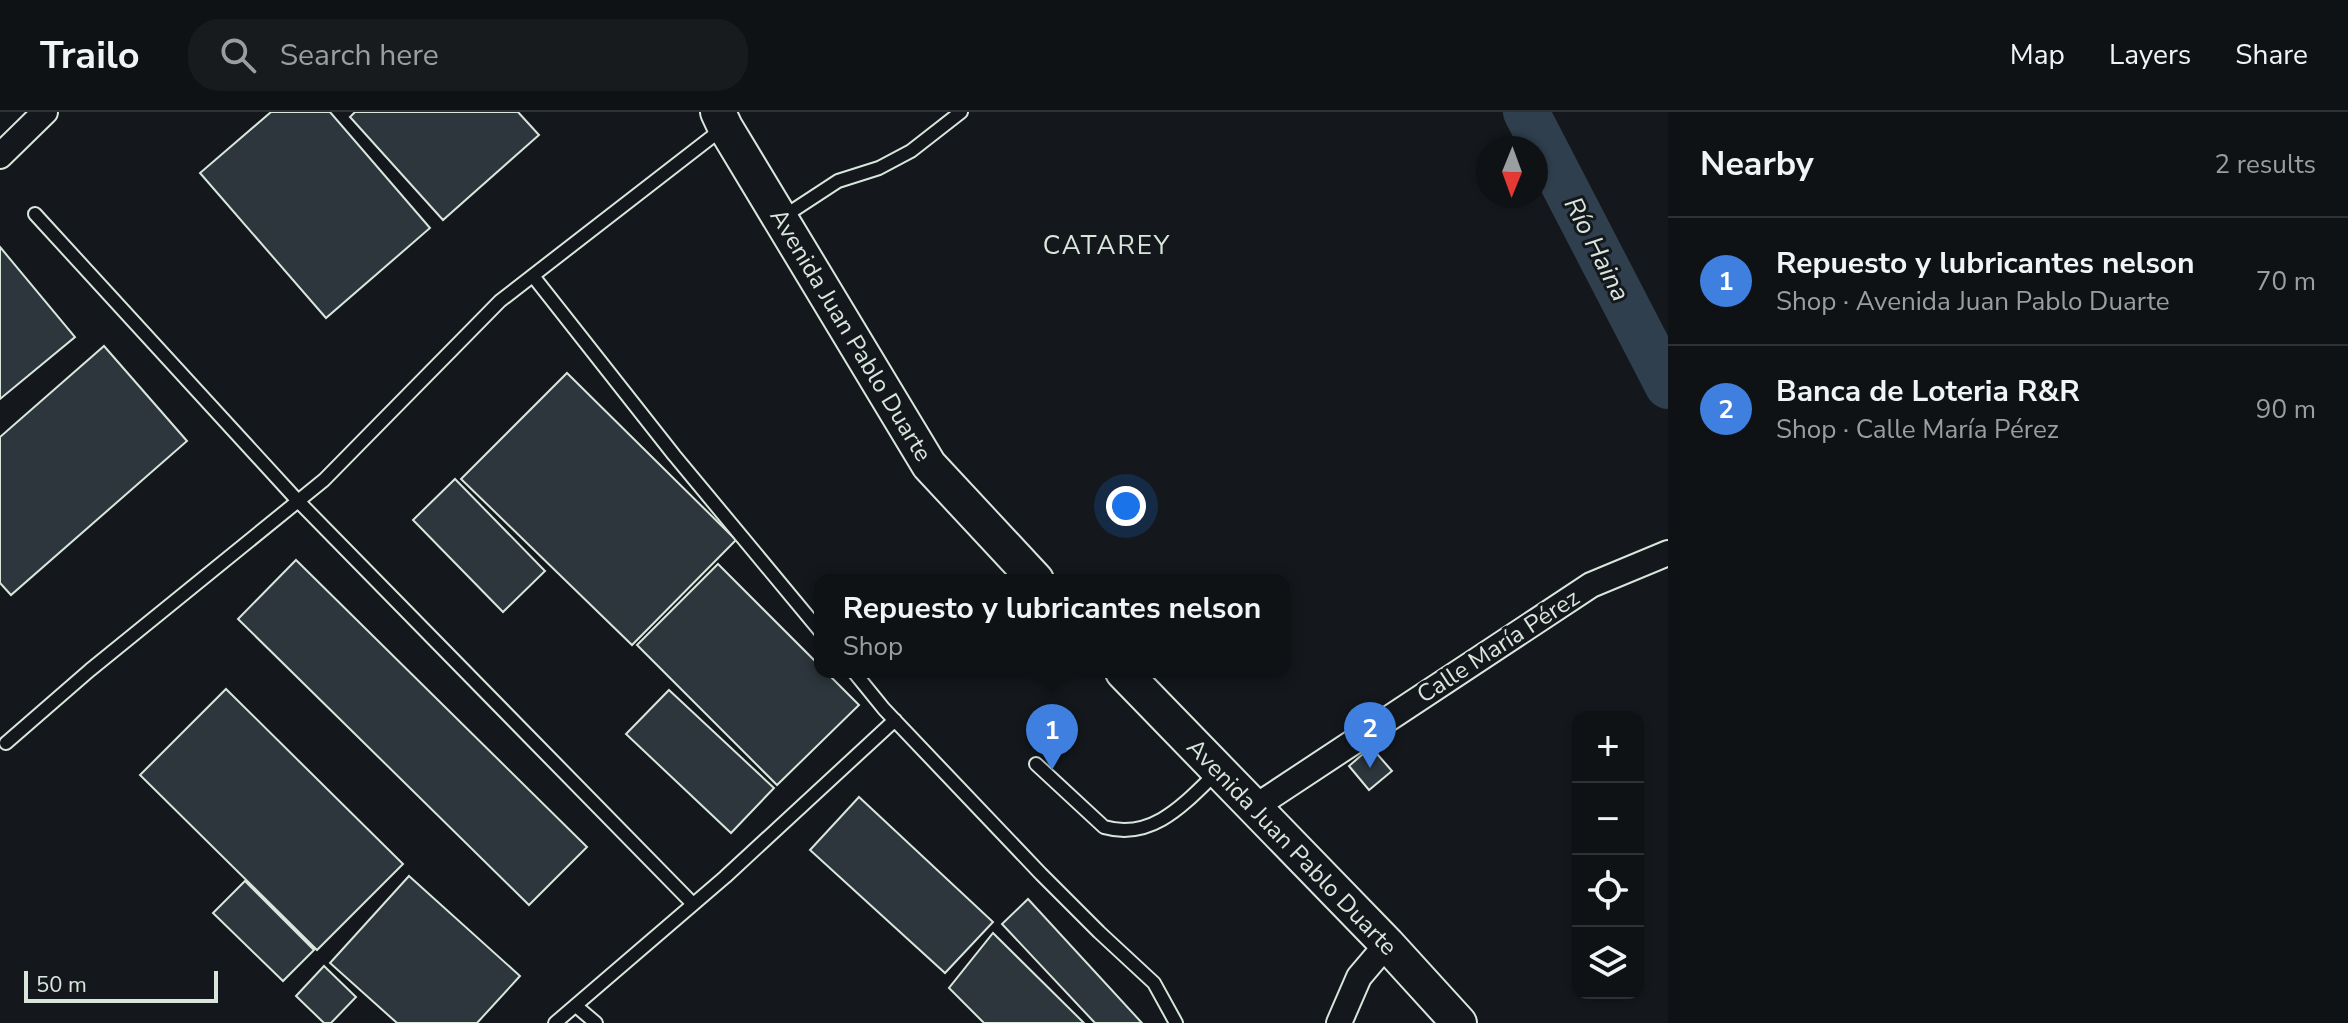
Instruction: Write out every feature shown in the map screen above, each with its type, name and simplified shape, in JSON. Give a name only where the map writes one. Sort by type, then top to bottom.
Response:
[{"type":"main road","name":"Avenida Juan Pablo Duarte","points":[[722,120],[929,465],[1030,574]]},
{"type":"main road","name":"Avenida Juan Pablo Duarte","points":[[1129,678],[1387,944],[1459,1023]]},
{"type":"street","points":[[0,156],[38,114]]},
{"type":"street","name":"Calle María Pérez","points":[[1255,807],[1591,585],[1668,553]]},
{"type":"street","points":[[1339,1023],[1359,977],[1387,944]]},
{"type":"lane","points":[[780,219],[838,181],[879,168],[911,151],[961,112]]},
{"type":"lane","points":[[6,743],[90,670],[324,480],[500,301],[722,120]]},
{"type":"lane","points":[[35,214],[298,501],[693,904]]},
{"type":"lane","points":[[533,276],[674,455],[814,624]]},
{"type":"lane","points":[[859,678],[1051,884],[1154,983],[1176,1023]]},
{"type":"lane","points":[[555,1023],[693,904],[895,720]]},
{"type":"lane","points":[[1036,764],[1104,827],[1117,831],[1134,831],[1154,824],[1183,805],[1218,771]]},
{"type":"lane","points":[[576,1006],[596,1023]]},
{"type":"building","points":[[271,112],[330,112],[430,228],[326,318],[200,173]]},
{"type":"building","points":[[355,112],[518,112],[539,135],[443,220],[350,117]]},
{"type":"building","points":[[0,247],[75,337],[0,399]]},
{"type":"building","points":[[104,346],[187,441],[11,595],[0,583],[0,437]]},
{"type":"building","points":[[567,373],[736,540],[632,645],[461,479]]},
{"type":"building","points":[[455,479],[545,571],[503,612],[413,520]]},
{"type":"building","points":[[296,560],[587,847],[529,905],[238,619]]},
{"type":"building","points":[[718,564],[814,660],[814,678],[832,678],[859,705],[777,785],[637,645]]},
{"type":"building","points":[[226,689],[403,864],[317,950],[140,775]]},
{"type":"building","points":[[669,690],[774,788],[731,833],[626,734]]},
{"type":"building","points":[[1371,747],[1392,771],[1369,790],[1349,766]]},
{"type":"building","points":[[859,797],[993,922],[945,973],[810,850]]},
{"type":"building","points":[[409,876],[520,976],[477,1023],[397,1023],[330,963]]},
{"type":"building","points":[[245,881],[314,950],[283,981],[213,913]]},
{"type":"building","points":[[1028,899],[1142,1023],[1095,1023],[1002,924]]},
{"type":"building","points":[[993,933],[1084,1023],[984,1023],[949,988]]},
{"type":"building","points":[[324,966],[356,997],[331,1023],[324,1023],[296,996]]},
{"type":"waterway","name":"Río Haina","points":[[1526,112],[1668,386]]},
{"type":"place","name":"Banca de Loteria R&R","points":[[1370,768]]},
{"type":"place","name":"Repuesto y lubricantes nelson","points":[[1052,770]]},
{"type":"district","name":"CATAREY","points":[[1107,245]]}]
